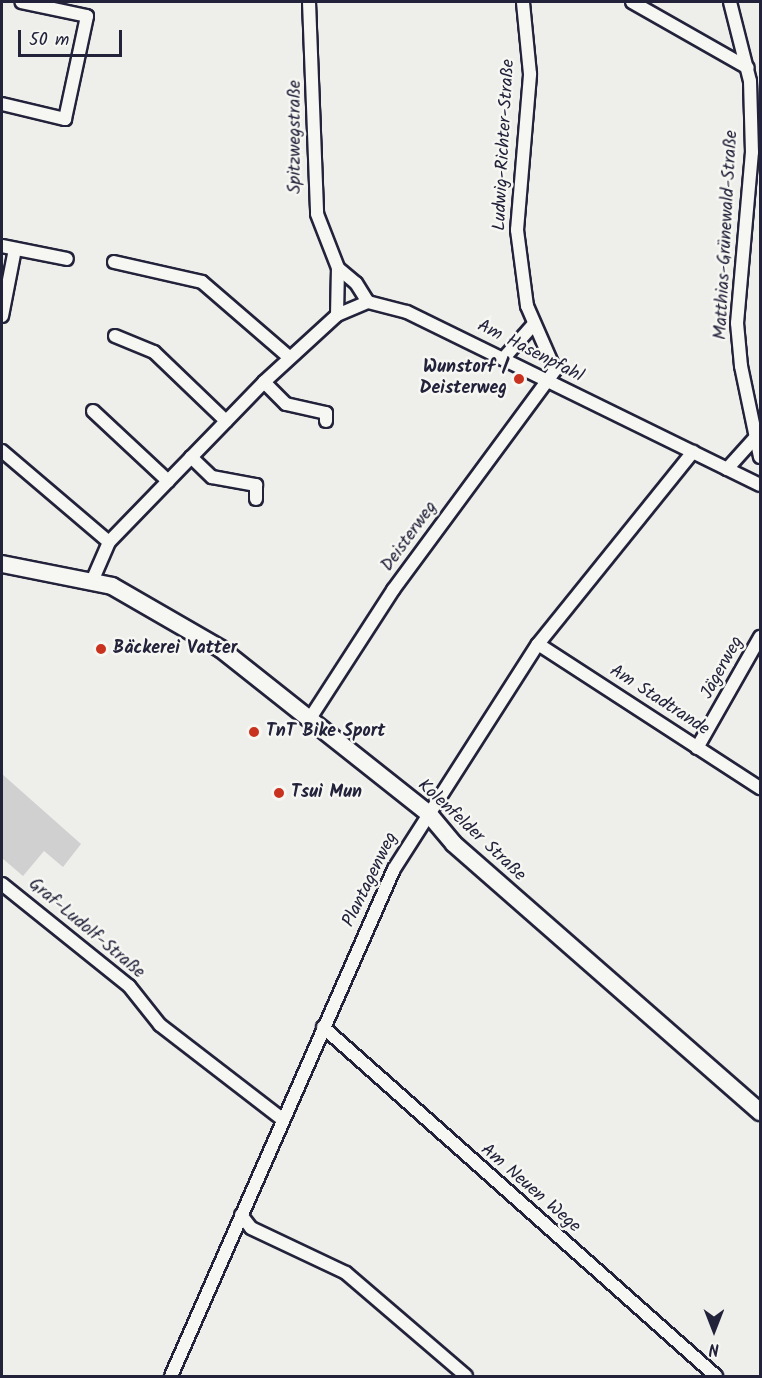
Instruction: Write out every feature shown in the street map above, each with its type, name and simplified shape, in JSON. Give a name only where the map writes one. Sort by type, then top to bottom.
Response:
[{"type":"main road","name":"Kolenfelder Straße","points":[[2,564],[93,579],[177,619],[428,813],[453,844],[760,1112]]},
{"type":"street","points":[[2,105],[65,119],[87,16],[78,8],[21,2]]},
{"type":"street","name":"Spitzwegstraße","points":[[309,2],[313,193],[338,268],[337,315]]},
{"type":"street","name":"Ludwig-Richter-Straße","points":[[523,2],[530,74],[517,230],[533,325],[555,370],[550,382]]},
{"type":"street","points":[[632,2],[748,68]]},
{"type":"street","name":"Matthias-Grünewald-Straße","points":[[730,2],[748,68],[752,152],[737,323],[754,439],[760,457]]},
{"type":"street","points":[[2,246],[67,258]]},
{"type":"street","points":[[2,316],[15,249]]},
{"type":"street","points":[[114,262],[202,282],[289,357]]},
{"type":"street","name":"Spitzwegstraße","points":[[338,268],[356,283],[368,302]]},
{"type":"street","points":[[93,579],[109,542],[264,382],[337,315],[368,302]]},
{"type":"street","name":"Am Hasenpfahl","points":[[368,302],[399,309],[760,484]]},
{"type":"street","points":[[503,359],[533,325]]},
{"type":"street","points":[[115,336],[154,352],[226,421]]},
{"type":"street","points":[[264,382],[286,404],[326,413],[326,421]]},
{"type":"street","name":"Deisterweg","points":[[309,720],[393,590],[550,382]]},
{"type":"street","points":[[93,411],[168,481]]},
{"type":"street","points":[[727,469],[754,439]]},
{"type":"street","points":[[2,451],[109,542]]},
{"type":"street","name":"Plantagenweg","points":[[171,1377],[282,1119],[394,869],[538,644],[693,452]]},
{"type":"street","points":[[191,457],[212,477],[256,485],[256,500]]},
{"type":"street","name":"Jägerweg","points":[[698,748],[760,637]]},
{"type":"street","name":"Am Stadtrande","points":[[538,644],[760,788]]},
{"type":"street","name":"Graf-Ludolf-Straße","points":[[2,884],[129,986],[160,1025],[282,1119]]},
{"type":"street","name":"Am Neuen Wege","points":[[323,1027],[716,1377]]},
{"type":"street","points":[[241,1215],[252,1228],[346,1273],[466,1377]]},
{"type":"shaded area","points":[[2,774],[81,844],[63,867],[44,851],[23,876],[2,858]]},
{"type":"place","name":"Wunstorf / Deisterweg","points":[[519,379]]},
{"type":"place","name":"Bäckerei Vatter","points":[[101,649]]},
{"type":"place","name":"TnT Bike Sport","points":[[254,732]]},
{"type":"place","name":"Tsui Mun","points":[[279,793]]}]
